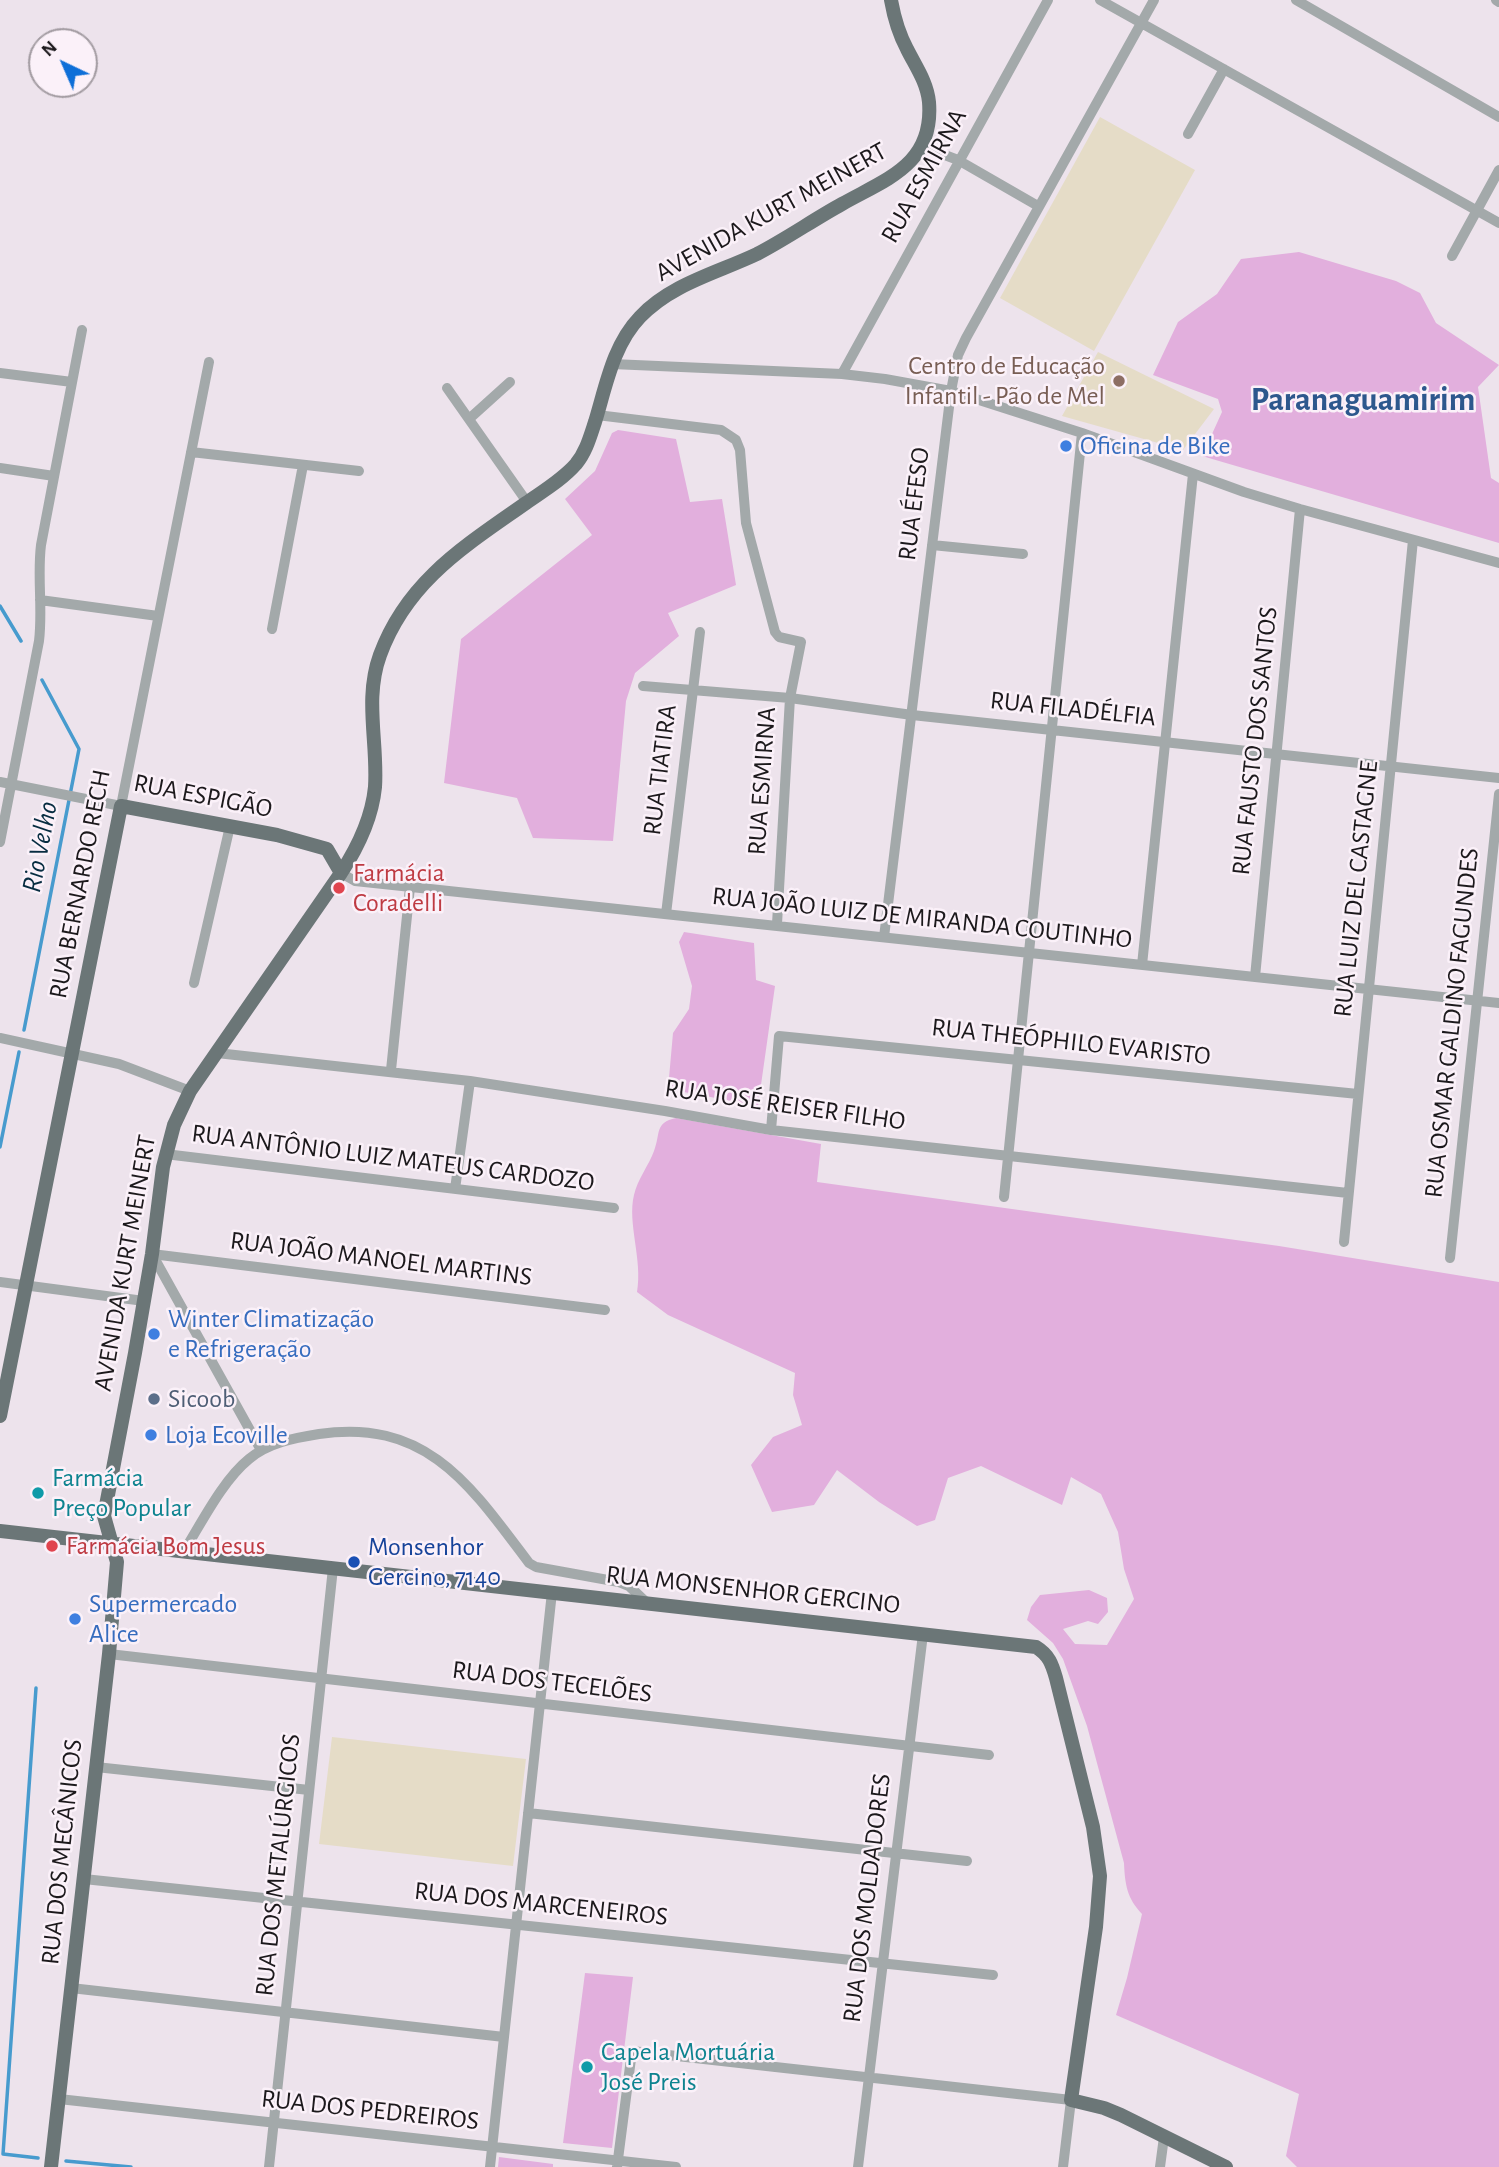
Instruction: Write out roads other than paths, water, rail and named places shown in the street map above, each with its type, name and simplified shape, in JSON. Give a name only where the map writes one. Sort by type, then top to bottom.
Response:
[{"type":"main road","name":"AVENIDA KURT MEINERT","points":[[111,1542],[104,1516],[152,1254],[159,1183],[165,1154],[174,1125],[190,1091],[341,873],[364,830],[375,785],[371,711],[374,675],[388,635],[418,590],[443,562],[576,463],[588,444],[612,364],[630,329],[643,314],[680,288],[775,244],[886,181],[908,165],[921,145],[927,129],[927,89],[898,28],[891,0]]},
{"type":"main road","name":"RUA ESPIGÃO","points":[[121,806],[230,826],[327,849]]},
{"type":"main road","name":"RUA BERNARDO RECH","points":[[0,1416],[121,806]]},
{"type":"main road","points":[[341,873],[327,849],[349,844],[364,830]]},
{"type":"main road","name":"RUA MONSENHOR GERCINO","points":[[0,1531],[1036,1647],[1045,1652],[1054,1669],[1093,1827],[1100,1876],[1095,1938],[1071,2100]]},
{"type":"main road","name":"RUA DOS MECÂNICOS","points":[[51,2167],[109,1654],[117,1562],[111,1542]]},
{"type":"main road","points":[[1071,2100],[1104,2108],[1226,2167]]},
{"type":"street","name":"RUA ESMIRNA","points":[[842,374],[1048,0]]},
{"type":"street","points":[[1100,0],[1499,223]]},
{"type":"street","name":"RUA ÉFESO","points":[[884,937],[951,391],[958,355],[1154,0]]},
{"type":"street","points":[[1296,0],[1499,117]]},
{"type":"street","points":[[1188,134],[1224,69]]},
{"type":"street","points":[[921,145],[958,160],[1038,206]]},
{"type":"street","points":[[1451,256],[1499,170]]},
{"type":"street","points":[[0,842],[6,783],[39,641],[39,558],[82,330]]},
{"type":"street","name":"RUA BERNARDO RECH","points":[[121,806],[209,362]]},
{"type":"street","points":[[612,364],[842,374],[951,391],[1082,433],[1193,474],[1300,509],[1499,563]]},
{"type":"street","points":[[0,373],[72,382]]},
{"type":"street","points":[[469,419],[510,382]]},
{"type":"street","points":[[447,388],[527,502]]},
{"type":"street","name":"RUA ESMIRNA","points":[[597,415],[721,430],[736,440],[740,450],[746,523],[775,632],[779,637],[801,642],[790,698],[776,924]]},
{"type":"street","points":[[1004,1197],[1082,433]]},
{"type":"street","points":[[191,452],[359,471]]},
{"type":"street","points":[[272,629],[303,465]]},
{"type":"street","points":[[0,468],[54,476]]},
{"type":"street","points":[[1142,965],[1193,474]]},
{"type":"street","name":"RUA FAUSTO DOS SANTOS","points":[[1255,977],[1300,509]]},
{"type":"street","name":"RUA LUIZ DEL CASTAGNE","points":[[1343,1242],[1413,540]]},
{"type":"street","points":[[932,545],[1023,554]]},
{"type":"street","points":[[40,600],[159,616]]},
{"type":"street","name":"RUA TIATIRA","points":[[666,914],[699,632]]},
{"type":"street","name":"RUA FILADÉLFIA","points":[[643,686],[790,698],[912,715],[1499,778]]},
{"type":"street","name":"RUA ESPIGÃO","points":[[6,783],[121,806]]},
{"type":"street","name":"RUA OSMAR GALDINO FAGUNDES","points":[[1450,1258],[1499,794]]},
{"type":"street","points":[[194,983],[230,826]]},
{"type":"street","name":"RUA JOÃO LUIZ DE MIRANDA COUTINHO","points":[[341,873],[355,881],[1499,1003]]},
{"type":"street","points":[[391,1070],[410,887]]},
{"type":"street","name":"RUA THEÓPHILO EVARISTO","points":[[771,1130],[779,1036],[1358,1094]]},
{"type":"street","points":[[0,1038],[119,1064],[190,1091]]},
{"type":"street","name":"RUA JOSÉ REISER FILHO","points":[[217,1053],[470,1080],[771,1130],[1348,1193]]},
{"type":"street","points":[[455,1189],[470,1080]]},
{"type":"street","name":"RUA ANTÔNIO LUIZ MATEUS CARDOZO","points":[[165,1154],[614,1208]]},
{"type":"street","points":[[152,1254],[261,1450]]},
{"type":"street","name":"RUA JOÃO MANOEL MARTINS","points":[[152,1254],[605,1310]]},
{"type":"street","points":[[0,1282],[144,1301]]},
{"type":"street","points":[[184,1551],[228,1484],[247,1461],[261,1450],[292,1439],[339,1431],[370,1432],[403,1441],[444,1463],[478,1496],[529,1563],[549,1571],[619,1582],[629,1586],[647,1603]]},
{"type":"street","name":"RUA DOS METALÚRGICOS","points":[[269,2167],[333,1567]]},
{"type":"street","points":[[490,2167],[552,1592]]},
{"type":"street","name":"RUA DOS MOLDADORES","points":[[858,2167],[923,1634]]},
{"type":"street","name":"RUA DOS TECELÕES","points":[[109,1654],[989,1755]]},
{"type":"street","points":[[96,1767],[309,1790]]},
{"type":"street","points":[[528,1813],[967,1861]]},
{"type":"street","name":"RUA DOS MARCENEIROS","points":[[84,1879],[993,1975]]},
{"type":"street","points":[[71,1988],[504,2036]]},
{"type":"street","points":[[617,2164],[632,2051],[1071,2100],[1063,2167]]},
{"type":"street","name":"RUA DOS PEDREIROS","points":[[59,2099],[492,2147],[617,2164],[677,2167]]},
{"type":"street","points":[[1160,2167],[1164,2137]]},
{"type":"waterway","name":"Rio Velho","points":[[0,606],[21,641]]},
{"type":"waterway","name":"Rio Velho","points":[[24,1030],[79,749],[42,680]]},
{"type":"waterway","name":"Rio Velho","points":[[0,1147],[19,1052]]},
{"type":"waterway","name":"Rio Velho","points":[[36,1688],[3,2154],[38,2158]]},
{"type":"waterway","name":"Rio Velho","points":[[66,2161],[131,2167]]},
{"type":"place","name":"Centro de Educação Infantil - Pão de Mel","points":[[1119,381]]},
{"type":"place","name":"Oficina de Bike","points":[[1066,446]]},
{"type":"place","name":"Farmácia Coradelli","points":[[339,888]]},
{"type":"place","name":"Winter Climatização e Refrigeração","points":[[154,1334]]},
{"type":"place","name":"Sicoob","points":[[154,1399]]},
{"type":"place","name":"Loja Ecoville","points":[[151,1435]]},
{"type":"place","name":"Farmácia Preço Popular","points":[[38,1493]]},
{"type":"place","name":"Farmácia Bom Jesus","points":[[52,1546]]},
{"type":"place","name":"Monsenhor Gercino, 7140","points":[[354,1562]]},
{"type":"place","name":"Supermercado Alice","points":[[75,1619]]},
{"type":"place","name":"Capela Mortuária José Preis","points":[[587,2067]]},
{"type":"district","name":"Paranaguamirim","points":[[1363,400]]}]
